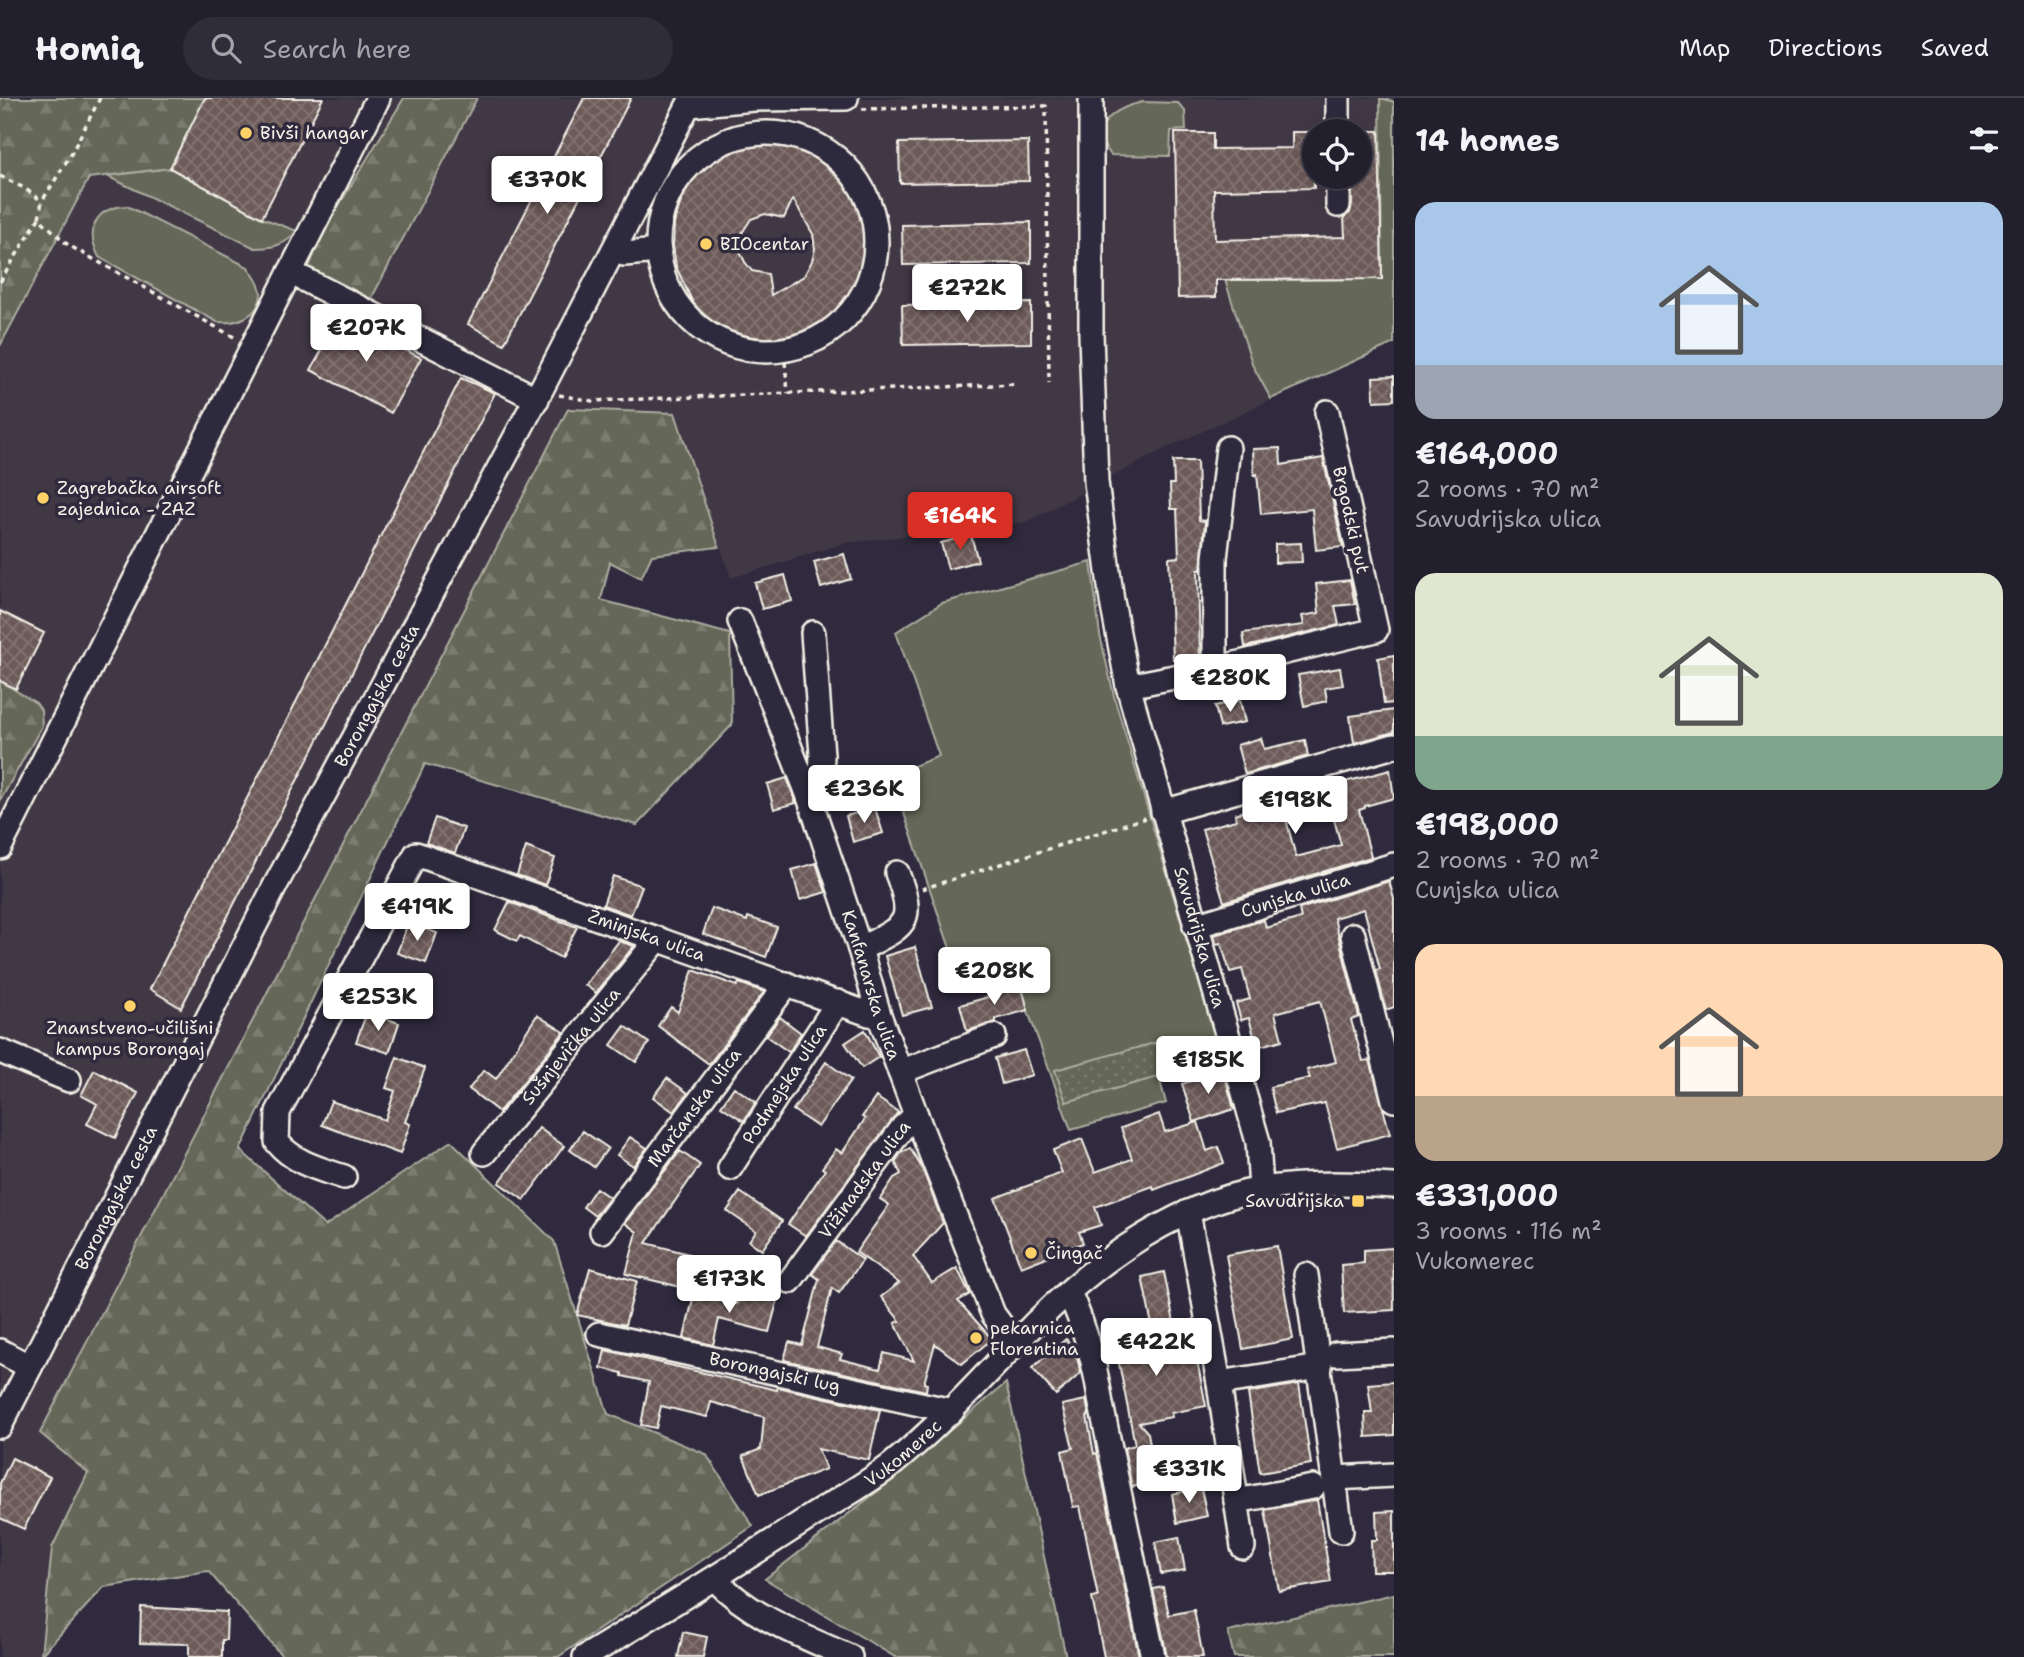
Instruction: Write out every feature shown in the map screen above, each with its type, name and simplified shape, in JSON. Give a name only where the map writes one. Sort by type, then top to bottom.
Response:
[{"type":"street","points":[[0,847],[377,98]]},
{"type":"street","name":"Savudrijska ulica","points":[[1091,98],[1091,334],[1096,482],[1112,601],[1128,686],[1258,1142],[1261,1189]]},
{"type":"street","points":[[1338,98],[1338,119]]},
{"type":"street","name":"Borongajska cesta","points":[[0,1426],[276,884],[614,250],[686,100],[754,99],[848,104]]},
{"type":"street","points":[[765,130],[801,137],[840,161],[860,185],[870,209],[875,240],[874,265],[856,305],[822,339],[784,352],[763,354],[734,348],[706,334],[686,315],[668,286],[659,261],[660,219],[678,178],[704,153],[724,140],[765,130]]},
{"type":"street","points":[[1338,189],[1338,205]]},
{"type":"street","points":[[614,250],[624,254],[659,251]]},
{"type":"street","points":[[290,272],[539,394]]},
{"type":"street","name":"Brgodski put","points":[[1215,669],[1376,629],[1327,412]]},
{"type":"street","points":[[1128,686],[1215,669],[1215,558],[1228,448]]},
{"type":"street","name":"Kanfanarska ulica","points":[[740,621],[807,791],[860,949],[879,1015],[916,1115],[993,1314],[1015,1344]]},
{"type":"street","points":[[807,791],[821,777],[822,754],[813,632]]},
{"type":"street","points":[[1163,812],[1394,746]]},
{"type":"street","name":"Žminjska ulica","points":[[345,1177],[307,1165],[286,1154],[277,1142],[278,1112],[416,854],[879,1015]]},
{"type":"street","name":"Cunjska ulica","points":[[1195,926],[1394,865]]},
{"type":"street","points":[[860,949],[902,924],[908,912],[901,883]]},
{"type":"street","points":[[1353,935],[1394,1100]]},
{"type":"street","name":"Šušnjevička ulica","points":[[484,1153],[658,939]]},
{"type":"street","name":"Marčanska ulica","points":[[603,1231],[787,984]]},
{"type":"street","name":"Podmejska ulica","points":[[730,1168],[838,1002]]},
{"type":"street","points":[[900,1072],[994,1036]]},
{"type":"street","points":[[0,1051],[69,1080]]},
{"type":"street","name":"Vižinadska ulica","points":[[790,1281],[903,1127],[916,1115]]},
{"type":"street","name":"Vukomerec","points":[[585,1657],[715,1579],[889,1466],[952,1411],[1069,1292],[1128,1246],[1169,1221],[1188,1212],[1261,1189],[1332,1183],[1394,1186]]},
{"type":"street","points":[[1188,1212],[1219,1383],[1242,1547]]},
{"type":"street","points":[[1306,1275],[1328,1360],[1334,1478],[1340,1531]]},
{"type":"street","points":[[1069,1292],[1086,1329],[1095,1365],[1153,1657]]},
{"type":"street","name":"Borongajski lug","points":[[599,1334],[952,1411]]},
{"type":"street","points":[[1219,1383],[1328,1360],[1394,1351]]},
{"type":"street","points":[[0,1352],[30,1367]]},
{"type":"street","points":[[1334,1478],[1394,1475]]},
{"type":"street","points":[[1236,1501],[1313,1487]]},
{"type":"street","points":[[715,1579],[742,1603],[774,1622],[849,1657]]},
{"type":"path","points":[[0,282],[39,218],[43,201],[100,98]]},
{"type":"path","points":[[848,104],[1046,106],[1049,383]]},
{"type":"path","points":[[0,176],[43,201]]},
{"type":"path","points":[[39,218],[68,245],[252,347]]},
{"type":"path","points":[[784,352],[788,394]]},
{"type":"path","points":[[539,394],[592,401],[1018,384]]},
{"type":"path","points":[[901,883],[1163,812]]},
{"type":"shaded area","name":"Znanstveno-učilišni kampus Borongaj","points":[[0,98],[1394,98],[1394,343],[1160,451],[1027,522],[845,543],[731,578],[675,413],[568,409],[40,1433],[88,1473],[52,1548],[41,1657],[0,1657]]},
{"type":"green space","points":[[0,98],[205,98],[170,168],[89,178],[0,346]]},
{"type":"green space","points":[[404,98],[477,98],[369,303],[309,267],[324,230]]},
{"type":"green space","points":[[1380,98],[1394,102],[1394,343],[1271,399],[1253,366],[1225,280],[1382,279]]},
{"type":"green space","points":[[1143,102],[1178,103],[1185,111],[1186,130],[1171,131],[1170,156],[1111,155],[1104,145],[1102,135],[1107,120],[1123,109]]},
{"type":"green space","points":[[170,168],[262,218],[297,231],[279,245],[255,248],[107,176]]},
{"type":"green space","points":[[127,206],[248,267],[261,290],[260,301],[252,313],[232,322],[217,322],[99,257],[93,238],[96,222],[100,215],[107,211]]},
{"type":"green space","points":[[568,409],[675,413],[719,547],[652,555],[641,578],[610,562],[601,600],[730,634],[732,725],[637,825],[425,764],[240,1150],[325,1226],[451,1141],[554,1241],[608,1414],[706,1454],[753,1526],[558,1657],[283,1657],[208,1571],[104,1587],[41,1655],[52,1548],[88,1473],[40,1433]]},
{"type":"green space","points":[[1091,562],[1100,635],[1115,700],[1222,1059],[1159,1077],[1166,1103],[1071,1130],[1009,959],[958,972],[891,775],[939,756],[896,632],[942,603]]},
{"type":"green space","points":[[0,681],[36,703],[41,710],[42,726],[0,801]]},
{"type":"green space","points":[[1184,1035],[1195,1067],[1066,1102],[1055,1070]]},
{"type":"green space","points":[[1006,1383],[1066,1657],[895,1657],[765,1579],[883,1487]]},
{"type":"green space","points":[[1394,1594],[1394,1657],[1234,1657],[1228,1632]]},
{"type":"building","name":"Bivši hangar","points":[[205,98],[323,98],[262,218],[170,168]]},
{"type":"building","points":[[584,98],[631,98],[504,344],[468,324]]},
{"type":"building","points":[[1372,131],[1379,131],[1382,279],[1216,280],[1216,297],[1178,298],[1175,133],[1213,133],[1213,149],[1292,148],[1292,132],[1302,132],[1302,188],[1214,190],[1215,240],[1345,237],[1344,217],[1350,213],[1352,189],[1372,189]]},
{"type":"building","points":[[1028,141],[1029,181],[900,183],[899,143]]},
{"type":"building","name":"BIOcentar","points":[[783,143],[803,147],[821,156],[845,180],[865,221],[866,258],[857,294],[847,309],[832,323],[799,342],[779,345],[759,343],[722,330],[706,318],[693,303],[676,267],[674,224],[689,185],[703,168],[739,145]],"holes":[[[793,199],[813,234],[815,249],[804,276],[771,295],[768,274],[752,271],[740,252],[740,236],[751,219],[765,214],[784,218]]]},
{"type":"building","points":[[1031,222],[1031,263],[903,265],[902,225]]},
{"type":"building","points":[[1031,303],[1031,343],[903,345],[902,305]]},
{"type":"building","points":[[341,315],[421,358],[391,413],[311,370]]},
{"type":"building","points":[[1394,376],[1394,400],[1374,401],[1373,377]]},
{"type":"building","points":[[461,378],[495,393],[181,1008],[150,989]]},
{"type":"building","points":[[1280,448],[1281,465],[1323,458],[1343,547],[1316,550],[1312,509],[1261,514],[1257,474],[1254,475],[1253,449]]},
{"type":"building","points":[[1173,461],[1197,461],[1199,520],[1205,521],[1201,570],[1198,570],[1200,658],[1173,659],[1169,558],[1179,557],[1177,509],[1171,509]]},
{"type":"building","points":[[971,535],[978,561],[948,569],[941,543]]},
{"type":"building","points":[[1301,543],[1302,562],[1275,563],[1275,544]]},
{"type":"building","points":[[844,554],[851,579],[821,588],[814,562]]},
{"type":"building","points":[[785,575],[792,601],[762,609],[755,583]]},
{"type":"building","points":[[1350,580],[1355,604],[1335,606],[1339,625],[1245,647],[1243,633],[1304,625],[1302,616],[1319,613],[1316,584]]},
{"type":"building","points":[[0,611],[44,633],[16,689],[0,681]]},
{"type":"building","points":[[1394,655],[1394,703],[1384,704],[1378,658]]},
{"type":"building","points":[[1340,668],[1343,685],[1325,688],[1327,701],[1304,706],[1298,675]]},
{"type":"building","points":[[1240,700],[1245,722],[1220,727],[1215,706]]},
{"type":"building","points":[[1394,710],[1394,732],[1354,743],[1350,716]]},
{"type":"building","points":[[1261,738],[1264,749],[1305,740],[1308,756],[1245,774],[1237,745]]},
{"type":"building","points":[[1390,770],[1394,798],[1359,810],[1371,857],[1224,902],[1202,829],[1236,820],[1235,814],[1294,796],[1293,789],[1314,783],[1315,790]],"holes":[[[1332,812],[1341,845],[1296,857],[1287,823]]]},
{"type":"building","points":[[787,778],[796,803],[774,809],[767,784]]},
{"type":"building","points":[[875,808],[883,833],[853,842],[846,816]]},
{"type":"building","points":[[435,818],[464,828],[455,853],[426,843]]},
{"type":"building","points":[[526,847],[555,858],[545,885],[517,875]]},
{"type":"building","points":[[816,863],[826,892],[800,900],[792,870]]},
{"type":"building","points":[[613,876],[642,886],[631,915],[603,905]]},
{"type":"building","points":[[1389,881],[1394,899],[1394,1007],[1386,1010],[1376,970],[1380,969],[1364,909],[1334,918],[1359,1017],[1351,1020],[1363,1061],[1370,1060],[1390,1134],[1337,1148],[1325,1103],[1276,1113],[1270,1087],[1310,1078],[1307,1070],[1336,1062],[1320,1001],[1275,1013],[1282,1040],[1257,1047],[1249,1018],[1241,1020],[1236,1003],[1250,999],[1242,969],[1230,972],[1221,943],[1216,944],[1214,935],[1264,920],[1266,928],[1301,918],[1299,909]]},
{"type":"building","points":[[509,902],[577,927],[561,958],[520,936],[517,941],[495,930]]},
{"type":"building","points":[[712,908],[747,921],[748,917],[777,927],[766,957],[703,934]]},
{"type":"building","points":[[408,923],[437,933],[426,963],[397,953]]},
{"type":"building","points":[[619,941],[634,946],[596,993],[585,985]]},
{"type":"building","points":[[915,947],[932,1007],[902,1015],[885,956]]},
{"type":"building","points":[[693,970],[737,986],[739,983],[764,992],[709,1064],[658,1026],[671,1007],[678,1012]]},
{"type":"building","points":[[1021,984],[1028,1010],[967,1031],[960,1005]]},
{"type":"building","points":[[367,1012],[399,1023],[389,1053],[356,1042]]},
{"type":"building","points":[[537,1015],[564,1032],[499,1112],[469,1089],[484,1070],[496,1079]]},
{"type":"building","points":[[780,1017],[801,1033],[789,1052],[766,1036]]},
{"type":"building","points":[[625,1026],[649,1043],[636,1062],[611,1045]]},
{"type":"building","points":[[865,1030],[879,1057],[862,1068],[845,1043]]},
{"type":"building","points":[[1024,1050],[1032,1075],[1002,1084],[995,1058]]},
{"type":"building","points":[[397,1057],[425,1068],[405,1122],[410,1124],[400,1154],[322,1125],[331,1101],[385,1120],[395,1091],[386,1088]]},
{"type":"building","points":[[826,1062],[851,1080],[818,1127],[793,1110]]},
{"type":"building","points":[[94,1070],[138,1093],[115,1138],[87,1124],[97,1104],[81,1095]]},
{"type":"building","points":[[1223,1070],[1234,1109],[1194,1122],[1182,1084]]},
{"type":"building","points":[[667,1078],[688,1093],[674,1112],[653,1097]]},
{"type":"building","points":[[734,1087],[756,1102],[744,1121],[721,1106]]},
{"type":"building","points":[[876,1097],[898,1112],[806,1236],[788,1224],[836,1149],[842,1153]]},
{"type":"building","points":[[1159,1114],[1165,1132],[1198,1122],[1207,1151],[1218,1147],[1224,1163],[1154,1190],[1153,1186],[1095,1207],[1101,1225],[1079,1232],[1083,1243],[1021,1267],[995,1198],[1062,1173],[1053,1150],[1082,1139],[1095,1172],[1132,1159],[1121,1128]]},
{"type":"building","points":[[539,1128],[564,1146],[524,1200],[499,1183]]},
{"type":"building","points":[[583,1131],[608,1148],[594,1167],[570,1150]]},
{"type":"building","points":[[630,1137],[647,1148],[633,1166],[617,1155]]},
{"type":"building","points":[[910,1148],[922,1168],[943,1223],[913,1256],[932,1283],[957,1268],[970,1294],[958,1301],[992,1339],[962,1364],[935,1344],[924,1383],[927,1384],[926,1391],[784,1360],[789,1342],[802,1345],[819,1279],[812,1274],[836,1241],[863,1260],[839,1293],[832,1288],[817,1347],[842,1354],[840,1359],[880,1369],[884,1353],[914,1361],[895,1323],[900,1321],[881,1297],[899,1283],[856,1252],[889,1205],[880,1199],[894,1178],[901,1174],[895,1162],[901,1153]]},
{"type":"building","points":[[680,1151],[700,1165],[646,1243],[689,1254],[681,1287],[626,1274],[637,1232],[625,1223]]},
{"type":"building","points":[[596,1188],[610,1198],[595,1216],[583,1207]]},
{"type":"building","points":[[740,1192],[782,1221],[762,1250],[749,1241],[756,1231],[727,1211]]},
{"type":"building","points":[[1277,1246],[1293,1339],[1243,1349],[1226,1255]]},
{"type":"building","points":[[1393,1248],[1394,1310],[1344,1313],[1341,1265],[1364,1263],[1364,1250]]},
{"type":"building","points":[[590,1268],[637,1281],[625,1325],[577,1315]]},
{"type":"building","points":[[1164,1272],[1180,1353],[1195,1350],[1206,1406],[1171,1413],[1172,1417],[1139,1423],[1148,1433],[1157,1482],[1132,1487],[1124,1448],[1135,1445],[1114,1338],[1153,1330],[1142,1277]]},
{"type":"building","points":[[741,1289],[778,1299],[769,1332],[719,1319],[713,1345],[684,1338],[694,1294],[737,1304]]},
{"type":"building","points":[[1066,1339],[1075,1350],[1081,1373],[1056,1395],[1032,1368]]},
{"type":"building","points":[[605,1350],[777,1390],[778,1387],[880,1410],[869,1460],[818,1449],[826,1469],[759,1495],[743,1456],[761,1449],[764,1417],[711,1402],[707,1417],[661,1406],[656,1428],[641,1425],[649,1382],[601,1368]]},
{"type":"building","points":[[1394,1382],[1394,1435],[1366,1437],[1365,1413],[1372,1413],[1368,1384]]},
{"type":"building","points":[[1299,1384],[1311,1464],[1260,1473],[1248,1393]]},
{"type":"building","points":[[1086,1400],[1094,1454],[1097,1453],[1139,1657],[1104,1657],[1092,1598],[1098,1597],[1080,1506],[1073,1507],[1062,1451],[1073,1448],[1062,1405]]},
{"type":"building","points":[[12,1458],[50,1477],[24,1529],[0,1518],[0,1483]]},
{"type":"building","points":[[1201,1488],[1207,1516],[1177,1523],[1172,1494]]},
{"type":"building","points":[[1317,1500],[1331,1582],[1279,1591],[1265,1510]]},
{"type":"building","points":[[1394,1511],[1394,1571],[1372,1571],[1371,1540],[1377,1540],[1376,1512]]},
{"type":"building","points":[[1179,1537],[1185,1570],[1161,1574],[1155,1542]]},
{"type":"building","points":[[1163,1587],[1169,1615],[1194,1610],[1203,1657],[1167,1657],[1153,1589]]},
{"type":"building","points":[[141,1607],[227,1612],[222,1657],[189,1657],[189,1644],[140,1643]]},
{"type":"building","points":[[683,1632],[707,1637],[703,1657],[678,1657]]},
{"type":"place","name":"Bivši hangar","points":[[246,133]]},
{"type":"place","name":"BIOcentar","points":[[706,244]]},
{"type":"place","name":"Zagrebačka airsoft zajednica - ZAZ","points":[[43,498]]},
{"type":"place","name":"Znanstveno-učilišni kampus Borongaj","points":[[130,1006]]},
{"type":"place","name":"Savudrijska","points":[[1358,1201]]},
{"type":"place","name":"Čingač","points":[[1031,1253]]},
{"type":"place","name":"pekarnica Florentina","points":[[976,1338]]}]
